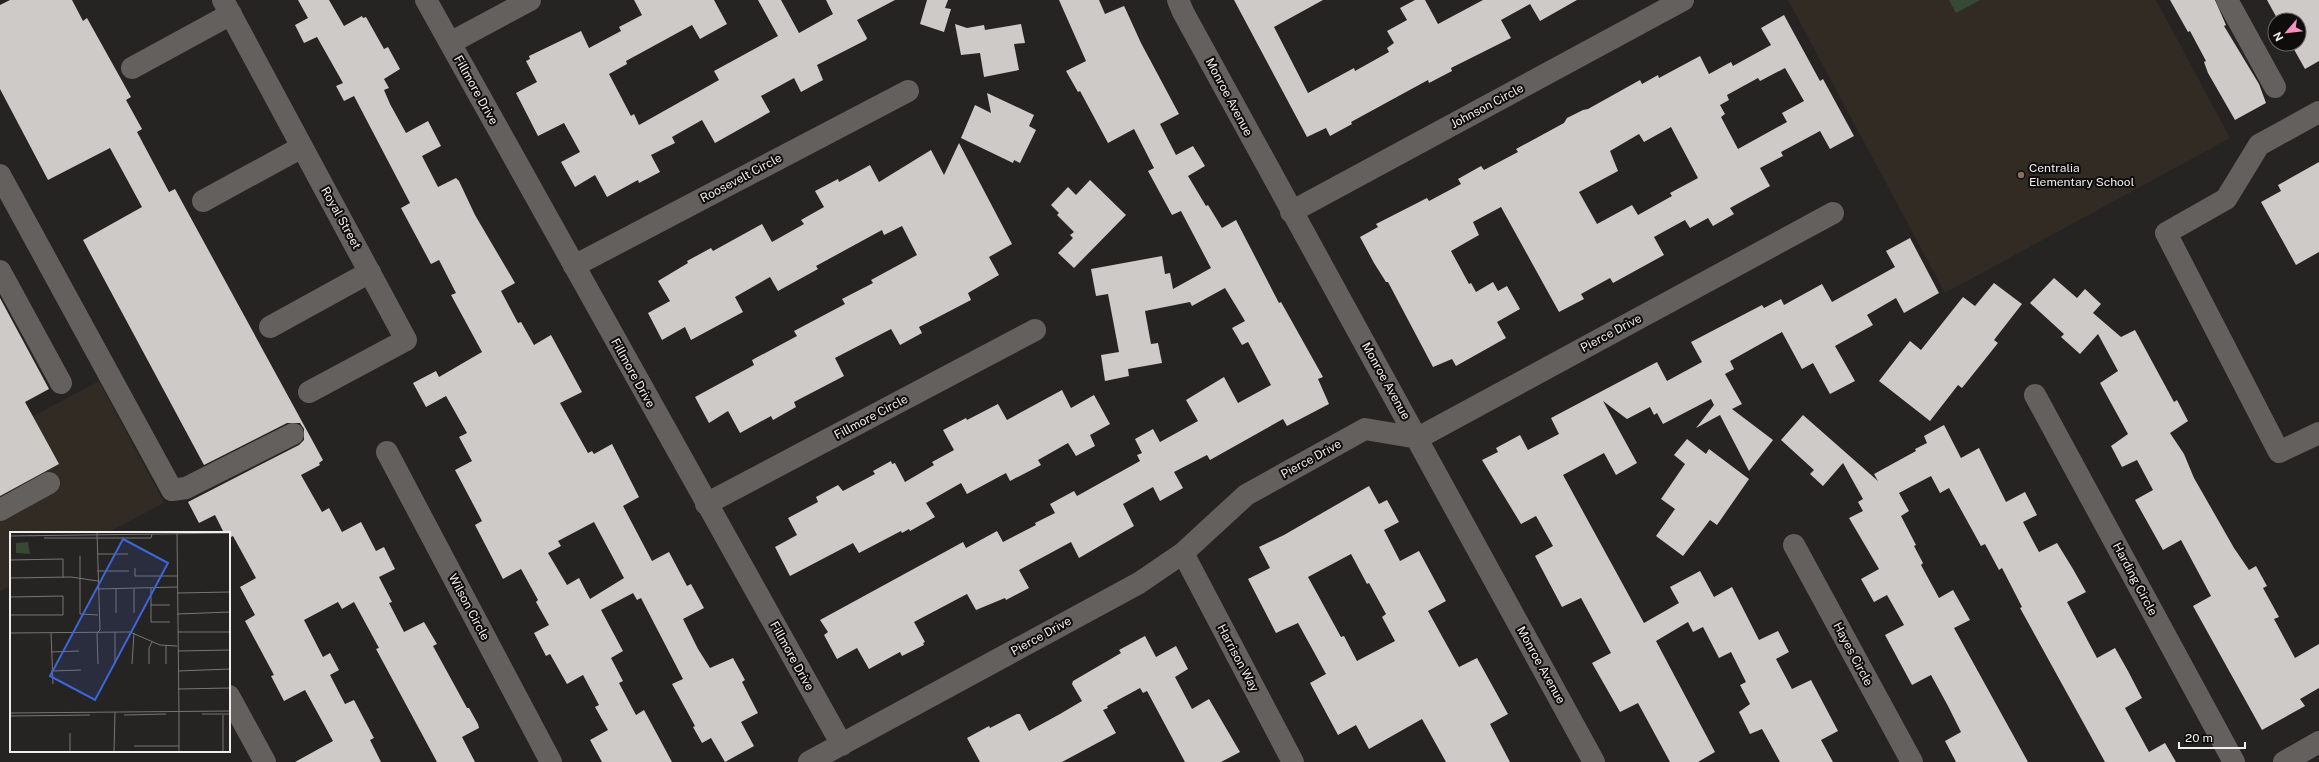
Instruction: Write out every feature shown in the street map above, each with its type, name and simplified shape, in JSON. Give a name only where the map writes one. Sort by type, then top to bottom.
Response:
[{"type":"street","name":"Fillmore Drive","points":[[426,0],[706,504],[842,745]]},
{"type":"street","points":[[450,43],[530,0]]},
{"type":"street","name":"Monroe Avenue","points":[[1178,0],[1183,12],[1291,212],[1418,438],[1594,762]]},
{"type":"street","name":"Johnson Circle","points":[[1291,212],[1683,0]]},
{"type":"street","points":[[2227,0],[2275,86]]},
{"type":"street","points":[[132,68],[227,7]]},
{"type":"street","name":"Royal Street","points":[[227,7],[406,340],[309,392]]},
{"type":"street","name":"Roosevelt Circle","points":[[574,266],[908,91]]},
{"type":"street","points":[[2319,112],[2260,145],[2226,199],[2166,233],[2279,452],[2319,433]]},
{"type":"street","points":[[203,201],[302,146]]},
{"type":"street","points":[[0,175],[172,490],[186,488],[293,434]]},
{"type":"street","name":"Pierce Drive","points":[[809,762],[1140,583],[1183,553],[1246,495],[1365,429],[1418,438],[1832,213]]},
{"type":"street","points":[[0,271],[61,383]]},
{"type":"street","points":[[270,327],[370,272]]},
{"type":"street","name":"Fillmore Circle","points":[[706,504],[1035,330]]},
{"type":"street","name":"Harding Circle","points":[[2035,395],[2234,762]]},
{"type":"street","name":"Wilson Circle","points":[[387,452],[551,762]]},
{"type":"street","points":[[0,510],[49,483]]},
{"type":"street","name":"Hayes Circle","points":[[1794,545],[1912,762]]},
{"type":"street","name":"Harrison Way","points":[[1183,553],[1293,762]]},
{"type":"street","points":[[230,698],[265,762]]},
{"type":"street","points":[[2284,762],[2319,742]]},
{"type":"shaded area","name":"Centralia Elementary School","points":[[1788,0],[2156,0],[2230,138],[1945,293]]},
{"type":"shaded area","points":[[99,381],[164,503],[109,532],[10,532],[10,586],[0,591],[0,434]]},
{"type":"green space","points":[[1949,0],[1980,0],[1956,13]]},
{"type":"building","points":[[10,0],[72,0],[83,21],[87,18],[131,97],[126,100],[142,129],[137,132],[169,192],[175,189],[323,460],[319,463],[320,465],[301,475],[322,512],[329,508],[342,532],[361,522],[376,551],[384,547],[395,569],[379,577],[392,602],[389,603],[404,632],[424,622],[437,644],[433,646],[467,708],[469,708],[478,724],[479,728],[462,737],[475,762],[437,762],[376,649],[379,648],[354,602],[342,609],[338,602],[304,620],[323,657],[330,653],[339,670],[330,675],[345,704],[354,700],[374,738],[370,740],[381,762],[295,762],[333,741],[305,690],[284,701],[271,676],[274,675],[245,621],[255,615],[240,587],[256,578],[233,536],[230,538],[230,532],[224,532],[215,515],[199,523],[188,502],[299,445],[304,440],[304,429],[300,423],[287,423],[204,465],[83,240],[142,207],[110,148],[48,180],[0,89],[0,5]]},
{"type":"building","points":[[298,0],[329,0],[344,26],[362,16],[363,18],[366,17],[384,49],[388,47],[400,69],[384,79],[389,88],[384,90],[390,104],[406,133],[428,121],[441,146],[422,156],[438,187],[456,178],[459,181],[475,215],[515,283],[501,291],[518,323],[521,322],[534,345],[551,335],[582,392],[560,403],[588,453],[592,451],[594,454],[612,444],[639,497],[623,506],[652,561],[669,552],[687,586],[691,584],[704,608],[683,619],[698,649],[710,668],[733,658],[745,680],[742,682],[758,713],[741,722],[754,746],[725,762],[711,738],[702,743],[693,727],[695,726],[672,684],[683,679],[641,598],[637,600],[633,593],[601,610],[623,651],[611,658],[623,681],[619,683],[636,715],[644,710],[672,762],[602,762],[590,740],[608,730],[595,707],[599,705],[583,675],[567,684],[550,654],[546,656],[534,633],[549,625],[536,602],[538,600],[521,569],[503,579],[475,525],[482,521],[455,470],[472,461],[459,437],[467,433],[446,396],[426,407],[413,383],[436,371],[439,377],[482,352],[451,295],[456,293],[439,260],[431,264],[401,208],[410,203],[354,96],[344,101],[336,86],[343,83],[317,37],[304,43],[295,25],[308,18]],"holes":[[[594,522],[624,578],[590,599],[579,578],[567,585],[548,553],[561,546],[558,541]]]},
{"type":"building","points":[[634,0],[714,0],[727,24],[700,39],[692,25],[626,61],[627,64],[609,74],[631,116],[634,114],[639,125],[719,80],[714,71],[778,36],[758,0],[781,0],[799,33],[833,14],[826,0],[895,0],[857,20],[867,38],[866,40],[817,65],[823,80],[801,92],[794,78],[761,96],[770,112],[715,143],[702,120],[672,137],[675,143],[651,155],[660,172],[639,183],[638,180],[607,197],[595,175],[575,187],[561,162],[580,152],[564,123],[538,136],[516,93],[537,82],[526,61],[530,59],[529,56],[581,31],[589,48],[621,31],[619,27],[642,15]]},
{"type":"building","points":[[927,0],[948,0],[945,8],[951,9],[944,32],[920,24]]},
{"type":"building","points":[[1059,0],[1099,0],[1105,14],[1124,6],[1141,43],[1179,114],[1160,124],[1176,155],[1193,146],[1205,166],[1188,176],[1206,206],[1208,205],[1222,228],[1236,220],[1279,303],[1281,302],[1323,377],[1318,379],[1329,404],[1287,426],[1283,419],[1210,460],[1207,455],[1174,472],[1183,488],[1160,501],[1153,487],[1123,504],[1134,526],[1079,558],[1071,542],[1019,570],[1029,588],[1006,600],[1005,598],[976,610],[967,594],[914,622],[925,642],[923,643],[924,645],[902,656],[900,652],[869,669],[857,648],[837,659],[824,635],[828,632],[820,620],[963,542],[966,548],[997,531],[1003,542],[1036,525],[1035,523],[1055,513],[1050,504],[1074,491],[1077,496],[1140,461],[1137,455],[1142,453],[1135,439],[1153,429],[1160,442],[1198,421],[1186,400],[1224,377],[1238,403],[1271,385],[1248,342],[1242,345],[1232,328],[1245,321],[1225,288],[1192,306],[1190,302],[1145,311],[1151,344],[1158,343],[1162,363],[1128,369],[1129,376],[1105,381],[1101,355],[1119,352],[1108,294],[1096,296],[1091,269],[1162,256],[1165,274],[1170,273],[1173,289],[1211,268],[1181,211],[1172,215],[1148,171],[1154,168],[1134,129],[1108,143],[1080,91],[1078,92],[1066,71],[1086,61]]},
{"type":"building","points":[[1234,0],[1323,0],[1274,27],[1308,93],[1354,68],[1355,71],[1389,52],[1387,48],[1394,43],[1387,31],[1407,20],[1400,8],[1415,0],[1425,0],[1438,24],[1483,0],[1577,0],[1540,21],[1530,4],[1501,20],[1511,38],[1451,68],[1452,71],[1429,83],[1428,80],[1351,122],[1352,124],[1330,136],[1326,128],[1307,137]]},
{"type":"building","points":[[2170,0],[2215,0],[2226,25],[2224,26],[2259,84],[2266,103],[2235,120],[2208,73],[2204,62],[2206,61],[2190,31],[2188,32]]},
{"type":"building","points":[[2267,0],[2319,0],[2319,61],[2305,69],[2295,52],[2307,52],[2307,12],[2274,12]]},
{"type":"building","points":[[1784,15],[1820,81],[1823,79],[1854,136],[1830,149],[1820,131],[1781,152],[1783,156],[1760,168],[1770,186],[1730,208],[1734,214],[1713,226],[1708,218],[1690,228],[1685,220],[1654,237],[1664,255],[1613,283],[1610,278],[1581,294],[1584,299],[1559,312],[1501,207],[1473,222],[1479,235],[1451,251],[1469,284],[1471,283],[1476,292],[1493,282],[1498,291],[1507,286],[1520,309],[1497,322],[1506,338],[1456,366],[1452,359],[1433,367],[1388,282],[1386,282],[1374,263],[1360,237],[1378,227],[1376,224],[1427,198],[1429,201],[1461,184],[1458,179],[1481,166],[1484,170],[1518,152],[1516,149],[1564,123],[1567,118],[1588,109],[1640,80],[1642,84],[1658,75],[1659,78],[1700,56],[1709,74],[1731,62],[1733,66],[1771,45],[1761,28]],"holes":[[[1785,68],[1804,101],[1782,113],[1787,122],[1738,149],[1721,117],[1725,114],[1720,105],[1729,100],[1727,95],[1758,78],[1760,81]],[[1671,127],[1698,178],[1670,193],[1672,196],[1638,215],[1632,205],[1597,224],[1579,192],[1618,171],[1610,151],[1639,134],[1644,142]]]},
{"type":"building","points":[[955,24],[967,28],[984,25],[985,30],[1021,24],[1025,43],[1014,44],[1019,70],[984,77],[980,53],[961,55]]},
{"type":"building","points":[[987,93],[1034,115],[1029,126],[1036,130],[1020,163],[1014,160],[1013,163],[961,138],[975,105],[991,113]]},
{"type":"building","points":[[959,143],[1012,244],[989,257],[999,275],[968,293],[971,300],[919,327],[922,333],[900,345],[891,329],[835,358],[844,376],[794,402],[796,407],[773,420],[771,416],[740,433],[728,411],[709,423],[695,397],[754,365],[752,360],[797,336],[794,331],[845,304],[842,299],[873,283],[871,280],[917,255],[902,226],[884,235],[882,230],[816,266],[818,269],[778,291],[770,277],[735,297],[743,312],[691,340],[685,327],[662,340],[648,313],[670,301],[658,281],[688,263],[687,261],[711,248],[713,251],[762,224],[772,242],[804,224],[801,220],[824,207],[815,191],[838,179],[839,182],[870,165],[879,182],[931,150],[944,175]]},
{"type":"building","points":[[2319,162],[2319,252],[2296,265],[2261,202],[2281,191],[2278,185]]},
{"type":"building","points":[[1090,180],[1126,215],[1074,268],[1058,253],[1073,238],[1070,235],[1074,232],[1057,215],[1059,213],[1051,205],[1068,187],[1076,195]]},
{"type":"building","points":[[1910,238],[1939,293],[1904,313],[1896,298],[1867,315],[1873,325],[1835,346],[1855,381],[1830,394],[1813,363],[1802,369],[1782,332],[1730,361],[1734,369],[1725,374],[1742,404],[1732,409],[1773,440],[1749,471],[1720,415],[1696,428],[1714,405],[1711,399],[1663,424],[1657,413],[1654,415],[1650,407],[1627,419],[1603,401],[1637,463],[1616,475],[1604,453],[1563,475],[1644,623],[1679,603],[1670,587],[1700,571],[1714,597],[1732,587],[1759,640],[1778,631],[1789,652],[1776,659],[1792,689],[1811,680],[1838,731],[1821,740],[1833,762],[1780,762],[1762,729],[1750,734],[1739,712],[1750,704],[1740,685],[1746,682],[1731,652],[1719,658],[1703,627],[1693,632],[1688,622],[1656,641],[1715,752],[1698,762],[1670,762],[1638,703],[1620,712],[1592,663],[1611,653],[1581,598],[1562,607],[1535,556],[1553,546],[1536,516],[1521,524],[1482,460],[1498,452],[1496,448],[1520,435],[1528,450],[1559,434],[1551,418],[1657,362],[1667,381],[1702,362],[1691,342],[1762,305],[1764,308],[1781,299],[1784,305],[1822,284],[1832,302],[1895,267],[1886,251]]},
{"type":"building","points":[[2054,278],[2077,298],[2085,289],[2101,304],[2093,313],[2121,337],[2135,330],[2174,402],[2177,400],[2188,421],[2170,433],[2184,454],[2194,478],[2234,548],[2249,570],[2256,566],[2267,586],[2263,588],[2279,617],[2274,619],[2295,658],[2319,644],[2319,688],[2300,699],[2305,706],[2262,730],[2193,606],[2211,596],[2181,540],[2163,550],[2135,500],[2153,490],[2137,460],[2122,467],[2111,446],[2128,434],[2100,383],[2118,371],[2098,334],[2080,354],[2061,337],[2064,334],[2030,303]]},
{"type":"building","points":[[1994,283],[2022,304],[1994,340],[1998,343],[1962,388],[1958,385],[1930,421],[1879,381],[1910,341],[1921,350],[1963,297],[1975,306]]},
{"type":"building","points":[[0,298],[49,389],[25,402],[59,464],[0,496]]},
{"type":"building","points":[[1062,390],[1071,408],[1094,395],[1110,424],[1090,435],[1095,446],[1076,456],[1068,443],[1038,460],[1041,465],[1010,481],[1006,473],[967,494],[961,483],[926,503],[935,517],[910,531],[909,529],[902,533],[901,531],[859,553],[853,543],[790,576],[775,547],[797,535],[788,518],[818,502],[816,497],[838,485],[843,491],[875,474],[873,471],[891,461],[892,464],[895,463],[905,482],[934,465],[932,462],[954,450],[943,430],[966,418],[967,420],[998,404],[1007,420]]},
{"type":"building","points":[[1803,415],[1878,481],[1874,474],[1916,451],[1915,449],[1927,443],[1924,436],[1944,425],[1961,458],[1979,448],[2006,502],[2025,492],[2037,515],[2023,522],[2039,552],[2057,543],[2086,592],[2067,602],[2097,658],[2115,648],[2128,671],[2142,698],[2125,708],[2149,752],[2165,743],[2176,762],[2105,762],[2020,608],[2022,607],[2002,568],[1999,570],[1985,544],[1981,546],[1949,488],[1940,493],[1931,476],[1899,493],[1909,511],[1901,516],[1916,545],[1914,546],[1923,563],[1921,565],[1939,598],[1953,590],[1970,620],[1954,628],[2028,762],[1956,762],[1945,741],[1961,732],[1948,706],[1931,675],[1912,685],[1885,635],[1904,625],[1887,595],[1874,602],[1861,579],[1879,569],[1849,518],[1863,511],[1858,502],[1863,499],[1843,463],[1823,486],[1810,474],[1814,470],[1781,440]]},
{"type":"building","points":[[1687,439],[1706,454],[1709,449],[1749,479],[1717,525],[1710,520],[1683,556],[1656,536],[1675,509],[1661,499],[1685,464],[1674,455]]},
{"type":"building","points":[[1369,486],[1379,504],[1387,500],[1399,522],[1384,530],[1400,561],[1419,551],[1446,601],[1428,611],[1459,667],[1477,658],[1508,714],[1490,724],[1510,762],[1446,762],[1422,719],[1369,749],[1356,725],[1338,735],[1310,683],[1326,674],[1298,623],[1276,633],[1248,579],[1270,568],[1259,547],[1284,535]],"holes":[[[1351,554],[1367,584],[1369,583],[1386,614],[1382,617],[1395,641],[1357,661],[1344,636],[1341,637],[1308,577]]]},
{"type":"building","points":[[1145,636],[1156,657],[1176,646],[1188,669],[1175,677],[1192,709],[1209,699],[1240,752],[1221,762],[1185,762],[1147,691],[1143,693],[1140,688],[1107,706],[1108,708],[1103,710],[1116,733],[1062,762],[980,762],[967,738],[989,726],[990,728],[1017,714],[1020,714],[1029,731],[1060,714],[1082,701],[1072,684],[1073,681],[1121,653],[1119,650]]},
{"type":"place","name":"Centralia Elementary School","points":[[2021,175]]}]
